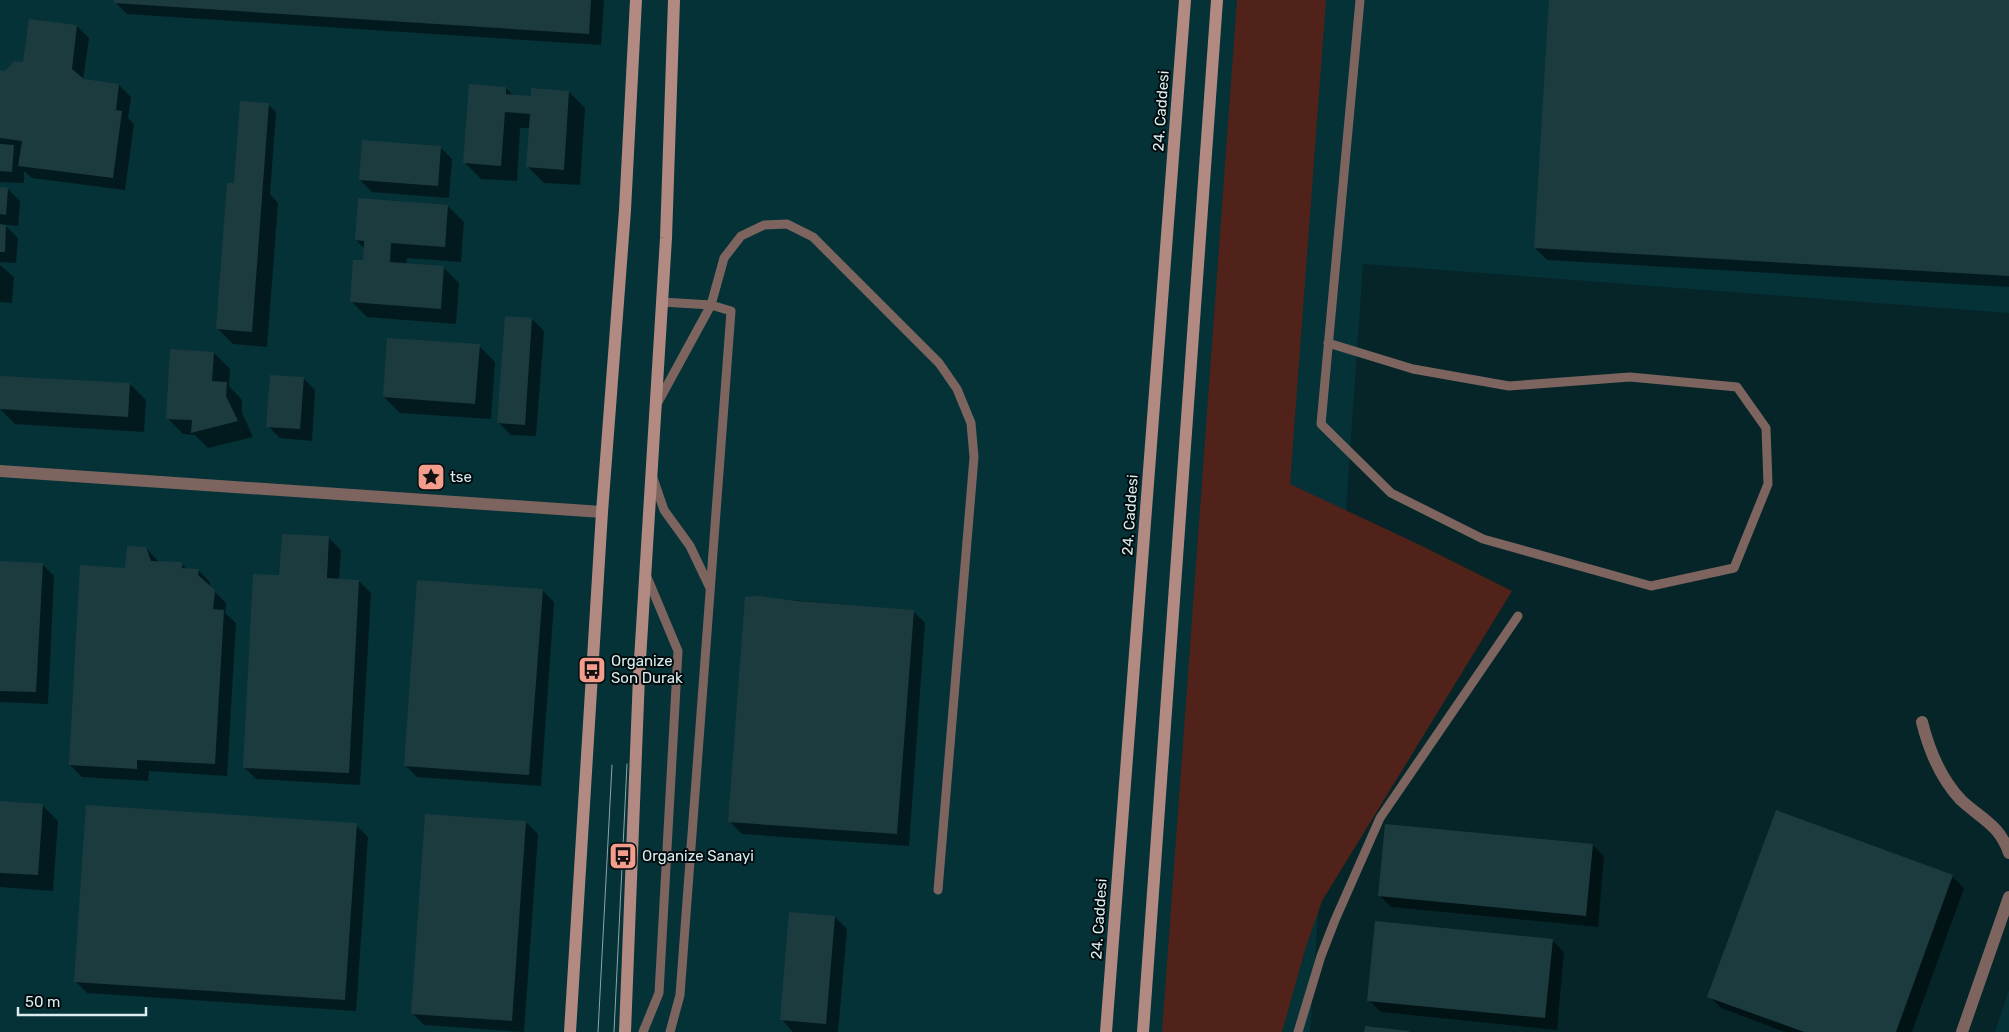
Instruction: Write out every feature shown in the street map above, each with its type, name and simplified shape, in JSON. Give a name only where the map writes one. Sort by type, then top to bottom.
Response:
[{"type":"main road","points":[[570,1032],[602,512],[625,210],[636,0]]},
{"type":"main road","points":[[625,1032],[639,676],[662,302],[674,0]]},
{"type":"main road","name":"24. Caddesi","points":[[1106,1032],[1185,0]]},
{"type":"main road","points":[[1143,1032],[1216,0]]},
{"type":"street","points":[[0,471],[602,512]]},
{"type":"street","points":[[1922,722],[1926,739],[1940,772],[1959,798],[1993,825],[2009,853]]},
{"type":"street","points":[[1962,1032],[2009,897]]},
{"type":"lane","points":[[1328,343],[1413,369],[1509,386],[1630,378],[1737,387],[1766,428],[1768,484],[1734,568],[1651,586],[1483,539],[1391,493],[1321,424],[1328,343],[1360,0]]},
{"type":"lane","points":[[655,408],[711,305],[724,258],[741,236],[764,225],[787,224],[813,238],[940,363],[957,389],[971,423],[974,457],[938,890]]},
{"type":"lane","points":[[662,302],[711,305],[731,311],[680,995],[670,1032]]},
{"type":"lane","points":[[651,471],[664,510],[690,546],[710,588]]},
{"type":"lane","points":[[643,1032],[659,993],[678,651],[645,573]]},
{"type":"lane","points":[[1298,1032],[1321,956],[1380,818],[1518,616]]},
{"type":"shaded area","points":[[0,0],[2009,0],[2009,313],[1363,264],[1310,1032],[0,1032]]},
{"type":"shaded area","points":[[1237,0],[1326,0],[1290,484],[1512,591],[1322,901],[1305,950],[1282,1032],[1162,1032]]},
{"type":"shaded area","points":[[2009,990],[2009,1032],[1995,1032]]},
{"type":"building","points":[[114,0],[591,0],[589,34],[114,3]]},
{"type":"building","points":[[1549,0],[2009,0],[2009,276],[1534,248]]},
{"type":"building","points":[[29,19],[77,25],[72,69],[84,79],[119,84],[116,110],[122,111],[113,178],[18,166],[22,141],[0,138],[0,70],[5,71],[14,61],[23,62]]},
{"type":"building","points":[[469,84],[506,87],[506,94],[531,96],[531,88],[569,91],[564,170],[526,167],[530,114],[505,112],[501,166],[463,163]]},
{"type":"building","points":[[240,101],[269,103],[252,332],[216,329],[227,183],[234,183]]},
{"type":"building","points":[[362,140],[441,146],[438,186],[359,180]]},
{"type":"building","points":[[0,144],[14,145],[12,172],[0,171]]},
{"type":"building","points":[[0,187],[8,188],[6,215],[0,214]]},
{"type":"building","points":[[358,198],[448,205],[445,247],[391,243],[390,262],[444,266],[441,309],[350,302],[353,260],[363,260],[364,241],[355,240]]},
{"type":"building","points":[[0,224],[6,225],[5,252],[0,252]]},
{"type":"building","points":[[505,316],[532,318],[525,425],[497,423]]},
{"type":"building","points":[[387,338],[480,344],[475,404],[383,397]]},
{"type":"building","points":[[170,349],[214,352],[212,381],[227,382],[226,396],[238,421],[191,433],[192,420],[166,419]]},
{"type":"building","points":[[270,375],[304,377],[300,429],[266,427]]},
{"type":"building","points":[[0,376],[130,383],[128,417],[0,409]]},
{"type":"building","points":[[282,534],[329,536],[327,578],[359,580],[349,773],[243,768],[253,574],[279,575]]},
{"type":"building","points":[[127,546],[146,547],[151,561],[182,562],[182,568],[199,569],[198,575],[215,590],[213,609],[224,610],[215,764],[137,760],[137,769],[69,765],[80,565],[125,568]]},
{"type":"building","points":[[0,561],[43,563],[36,692],[0,691]]},
{"type":"building","points":[[417,580],[543,589],[529,775],[404,766]]},
{"type":"building","points":[[759,596],[914,610],[897,834],[728,822],[745,597]]},
{"type":"building","points":[[0,801],[43,804],[38,875],[0,873]]},
{"type":"building","points":[[86,805],[357,823],[345,1000],[74,982]]},
{"type":"building","points":[[1776,810],[1953,875],[1896,1032],[1804,1032],[1707,997]]},
{"type":"building","points":[[425,814],[526,821],[512,1021],[411,1014]]},
{"type":"building","points":[[1385,824],[1593,844],[1586,916],[1378,896]]},
{"type":"building","points":[[789,912],[835,916],[826,1024],[780,1020]]},
{"type":"building","points":[[1375,921],[1553,939],[1545,1018],[1367,1001]]},
{"type":"building","points":[[1365,1026],[1409,1031],[1409,1032],[1364,1032]]},
{"type":"tram line","points":[[614,1032],[627,764]]},
{"type":"tram line","points":[[598,1032],[612,765]]},
{"type":"place","name":"tse","points":[[431,477]]},
{"type":"place","name":"Organize Son Durak","points":[[592,670]]},
{"type":"place","name":"Organize Sanayi","points":[[623,856]]}]
